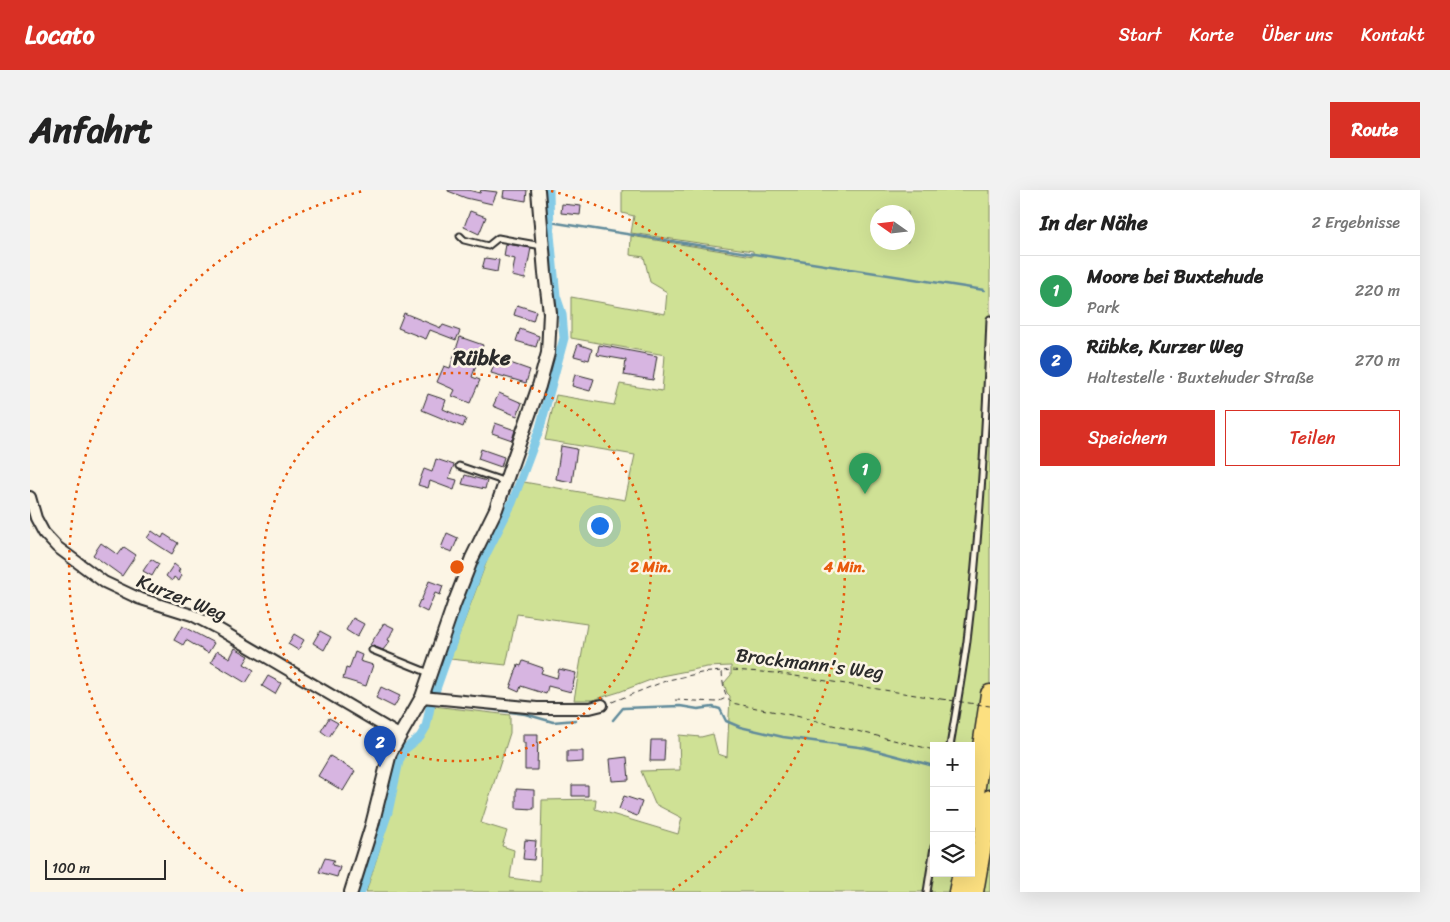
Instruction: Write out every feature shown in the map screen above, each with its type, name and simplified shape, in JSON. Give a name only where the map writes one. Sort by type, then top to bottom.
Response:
[{"type":"highway","points":[[975,796],[990,694]]},
{"type":"highway","points":[[974,892],[990,798]]},
{"type":"highway","points":[[958,892],[961,877]]},
{"type":"street","points":[[351,892],[379,798],[390,753],[399,735],[429,698],[430,673],[472,558],[496,509],[506,482],[539,386],[548,353],[550,313],[538,190]]},
{"type":"street","name":"Kurzer Weg","points":[[30,497],[36,518],[44,533],[57,547],[104,582],[138,598],[192,616],[217,628],[399,735]]},
{"type":"street","points":[[429,698],[545,708],[590,708],[602,705]]},
{"type":"lane","points":[[460,236],[464,240],[488,246],[498,238],[543,246]]},
{"type":"lane","points":[[951,742],[966,642],[973,577],[986,426],[990,319]]},
{"type":"lane","points":[[459,466],[506,482]]},
{"type":"lane","points":[[372,650],[430,673]]},
{"type":"lane","points":[[926,892],[930,870]]},
{"type":"path","name":"Brockmann's Weg","points":[[602,705],[668,680],[701,673],[732,670],[776,673],[990,706]]},
{"type":"path","points":[[722,671],[723,688],[727,698],[732,703],[796,716],[930,749]]},
{"type":"path","points":[[675,700],[717,702],[727,698]]},
{"type":"green space","points":[[622,190],[990,190],[990,892],[366,892],[390,816],[401,762],[405,752],[421,740],[428,729],[433,706],[510,715],[510,733],[481,823],[507,831],[502,846],[514,850],[510,878],[540,882],[542,800],[596,799],[595,809],[678,834],[682,818],[655,804],[641,771],[680,770],[679,735],[701,737],[713,734],[718,754],[727,757],[730,696],[724,683],[731,675],[731,666],[707,667],[661,676],[593,700],[574,700],[587,624],[517,614],[506,665],[450,659],[489,555],[524,482],[625,500],[635,455],[545,440],[556,395],[614,405],[620,384],[662,391],[665,355],[571,338],[571,297],[665,314],[667,292],[650,282],[644,257],[630,255],[631,236],[753,256],[753,251],[631,233],[634,216],[622,213]]},
{"type":"building","points":[[448,190],[468,190],[480,193],[481,190],[497,192],[492,204],[466,198]]},
{"type":"building","points":[[504,190],[527,190],[526,201],[503,197]]},
{"type":"building","points":[[562,204],[581,206],[580,215],[561,213]]},
{"type":"building","points":[[470,211],[486,217],[479,234],[464,227]]},
{"type":"building","points":[[506,244],[531,248],[525,279],[512,276],[515,259],[504,256]]},
{"type":"building","points":[[485,258],[499,260],[497,272],[482,269]]},
{"type":"building","points":[[517,305],[536,311],[533,321],[514,315]]},
{"type":"building","points":[[404,313],[441,328],[443,325],[460,331],[456,340],[430,330],[426,339],[398,328]]},
{"type":"building","points":[[520,329],[539,336],[536,347],[516,341]]},
{"type":"building","points":[[460,337],[483,345],[472,377],[480,380],[470,403],[452,396],[455,390],[437,382],[444,366],[450,368]]},
{"type":"building","points":[[578,344],[592,349],[589,360],[574,356]]},
{"type":"building","points":[[599,345],[657,356],[653,380],[624,375],[626,360],[597,355]]},
{"type":"building","points":[[496,358],[530,370],[526,383],[491,373]]},
{"type":"building","points":[[575,374],[594,379],[590,391],[572,386]]},
{"type":"building","points":[[499,393],[522,403],[517,416],[493,406]]},
{"type":"building","points":[[428,394],[446,400],[443,409],[466,419],[463,427],[422,410]]},
{"type":"building","points":[[495,423],[515,430],[512,440],[492,433]]},
{"type":"building","points":[[561,446],[577,449],[572,482],[556,479]]},
{"type":"building","points":[[481,449],[504,457],[501,467],[478,459]]},
{"type":"building","points":[[436,459],[454,465],[449,478],[457,480],[454,490],[430,481],[428,488],[418,485],[424,469],[432,472]]},
{"type":"building","points":[[465,475],[487,481],[485,489],[462,484]]},
{"type":"building","points":[[152,531],[162,538],[164,534],[178,543],[172,554],[147,538]]},
{"type":"building","points":[[447,533],[458,538],[452,552],[441,548]]},
{"type":"building","points":[[101,543],[118,555],[124,547],[136,555],[122,576],[93,555]]},
{"type":"building","points":[[151,559],[159,564],[152,576],[143,571]]},
{"type":"building","points":[[174,564],[180,569],[178,572],[182,575],[179,581],[174,577],[172,581],[166,576]]},
{"type":"building","points":[[429,581],[443,586],[440,595],[435,593],[427,612],[417,607]]},
{"type":"building","points":[[353,618],[364,624],[357,637],[346,630]]},
{"type":"building","points":[[384,623],[394,628],[388,640],[390,641],[383,650],[370,645]]},
{"type":"building","points":[[182,626],[214,643],[208,653],[186,640],[183,645],[174,640]]},
{"type":"building","points":[[320,631],[331,637],[324,650],[313,643]]},
{"type":"building","points":[[294,634],[304,640],[298,650],[288,644]]},
{"type":"building","points":[[235,648],[249,656],[244,664],[254,670],[246,683],[211,662],[217,651],[230,658]]},
{"type":"building","points":[[355,652],[362,655],[360,661],[373,665],[366,686],[343,679],[346,668],[349,669]]},
{"type":"building","points":[[523,661],[543,668],[541,673],[557,678],[559,669],[576,673],[571,692],[548,686],[546,694],[521,686],[519,692],[510,688],[518,665],[521,666]]},
{"type":"building","points":[[268,676],[281,683],[275,694],[262,686]]},
{"type":"building","points":[[381,687],[400,696],[394,707],[376,698]]},
{"type":"building","points":[[329,718],[338,723],[329,737],[321,731]]},
{"type":"building","points":[[523,734],[538,734],[537,770],[525,770]]},
{"type":"building","points":[[651,740],[665,740],[664,761],[650,761]]},
{"type":"building","points":[[567,751],[583,751],[583,762],[567,763]]},
{"type":"building","points":[[330,756],[355,771],[343,791],[318,776]]},
{"type":"building","points":[[627,757],[629,780],[612,781],[610,759]]},
{"type":"building","points":[[572,785],[588,785],[588,796],[572,796]]},
{"type":"building","points":[[516,789],[534,790],[534,809],[516,808]]},
{"type":"building","points":[[624,796],[642,802],[637,816],[619,809]]},
{"type":"building","points":[[525,840],[536,841],[534,860],[523,859]]},
{"type":"building","points":[[325,858],[334,860],[332,865],[340,867],[337,877],[319,872]]},
{"type":"waterway","points":[[361,892],[388,812],[399,761],[404,750],[420,737],[426,727],[431,703],[481,564],[512,503],[540,428],[564,338],[562,314],[556,296],[550,235],[549,190]]},
{"type":"waterway","points":[[550,222],[984,290]]},
{"type":"waterway","points":[[431,703],[442,704]]},
{"type":"waterway","points":[[613,720],[623,708],[680,706],[698,709],[713,707],[720,709],[726,721],[740,727],[783,737],[866,748],[930,765]]},
{"type":"waterway","points":[[472,707],[525,714],[553,722],[576,720]]},
{"type":"place","name":"Moore bei Buxtehude","points":[[865,494]]},
{"type":"place","name":"Rübke, Kurzer Weg","points":[[380,767]]},
{"type":"district","name":"Rübke","points":[[482,358]]}]
